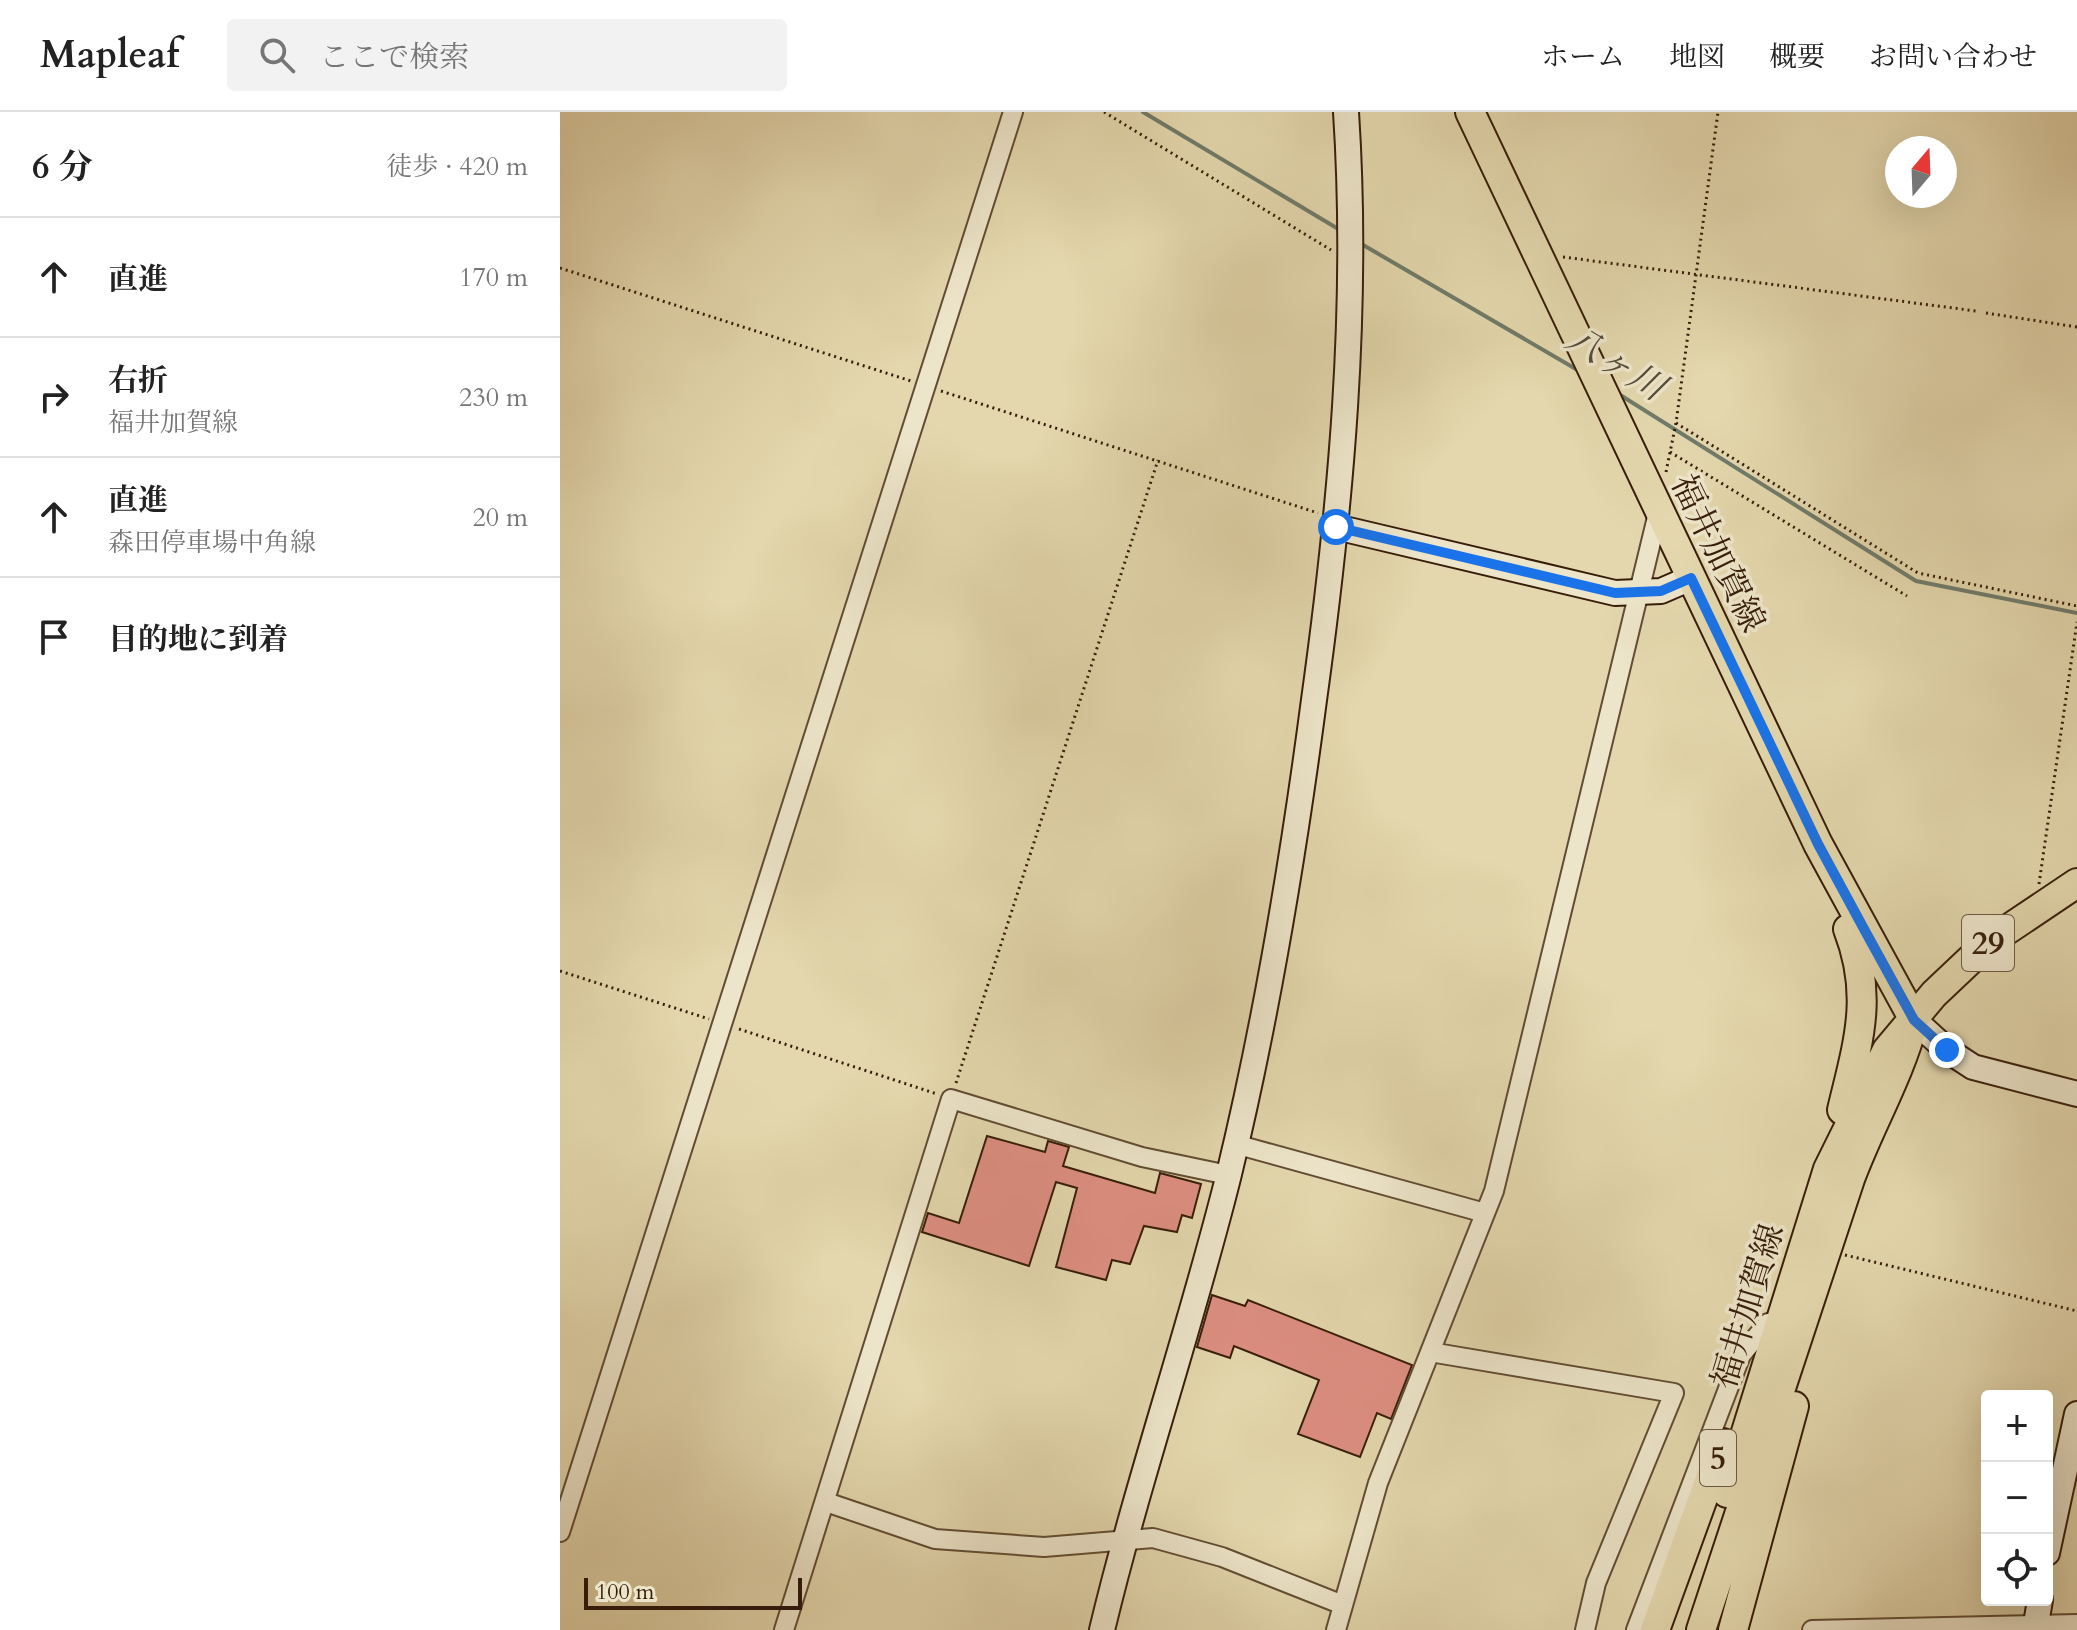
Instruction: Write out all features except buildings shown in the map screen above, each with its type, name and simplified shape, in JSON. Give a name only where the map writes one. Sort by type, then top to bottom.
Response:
[{"type":"main road","name":"福井加賀線","points":[[1470,112],[1818,844],[1914,1020],[1904,1060],[1867,1134],[1826,1251],[1802,1288],[1685,1630]]},
{"type":"main road","points":[[1818,844],[1859,957],[1864,991],[1862,1028],[1828,1169]]},
{"type":"main road","name":"29","points":[[1914,1020],[1960,969],[2036,907],[2076,886]]},
{"type":"main road","name":"福井加賀線","points":[[1701,1630],[1802,1288],[1828,1169],[1887,1050],[1914,1020]]},
{"type":"main road","name":"5","points":[[1655,1630],[1753,1354],[1768,1323],[1802,1288]]},
{"type":"main road","name":"5","points":[[1733,1630],[1805,1364],[1802,1288]]},
{"type":"street","points":[[560,1532],[928,387],[1013,112]]},
{"type":"street","points":[[1102,1630],[1124,1540],[1228,1175],[1286,905],[1336,523],[1349,357],[1346,112]]},
{"type":"street","points":[[1336,1630],[1378,1483],[1498,1175],[1659,509]]},
{"type":"street","points":[[1336,523],[1615,593],[1661,591],[1691,578]]},
{"type":"street","points":[[1914,1020],[1947,1050],[1973,1067],[2077,1094]]},
{"type":"street","points":[[784,1630],[951,1099],[1142,1157],[1228,1175]]},
{"type":"street","points":[[1235,1144],[1485,1213]]},
{"type":"street","points":[[1636,1630],[1741,1355],[1768,1323]]},
{"type":"street","points":[[1430,1352],[1674,1393],[1596,1583],[1585,1630]]},
{"type":"street","points":[[2051,1534],[2077,1414]]},
{"type":"street","points":[[826,1502],[935,1539],[1044,1547],[1153,1538],[1222,1557],[1343,1605]]},
{"type":"street","points":[[2035,1628],[2039,1606]]},
{"type":"street","points":[[1812,1630],[2035,1628],[2077,1624]]},
{"type":"path","points":[[1104,112],[1336,253],[1350,255]]},
{"type":"path","points":[[1659,509],[1676,423],[1718,112]]},
{"type":"path","points":[[1535,253],[1976,311]]},
{"type":"path","points":[[560,268],[1158,460],[1336,523]]},
{"type":"path","points":[[1986,313],[2077,327]]},
{"type":"path","points":[[1676,423],[1918,573],[2077,606]]},
{"type":"path","points":[[1670,452],[1907,596]]},
{"type":"path","points":[[560,971],[951,1099],[1158,460]]},
{"type":"path","points":[[2036,907],[2077,622]]},
{"type":"path","points":[[1826,1251],[2077,1311]]},
{"type":"waterway","name":"八ヶ川","points":[[1143,112],[1340,230]]},
{"type":"waterway","name":"八ヶ川","points":[[1358,242],[1581,372]]},
{"type":"waterway","name":"八ヶ川","points":[[1617,393],[1916,581],[2077,613]]},
{"type":"route","points":[[1336,527],[1615,593],[1661,591],[1691,578],[1818,844],[1864,929],[1914,1020],[1947,1050]]}]
